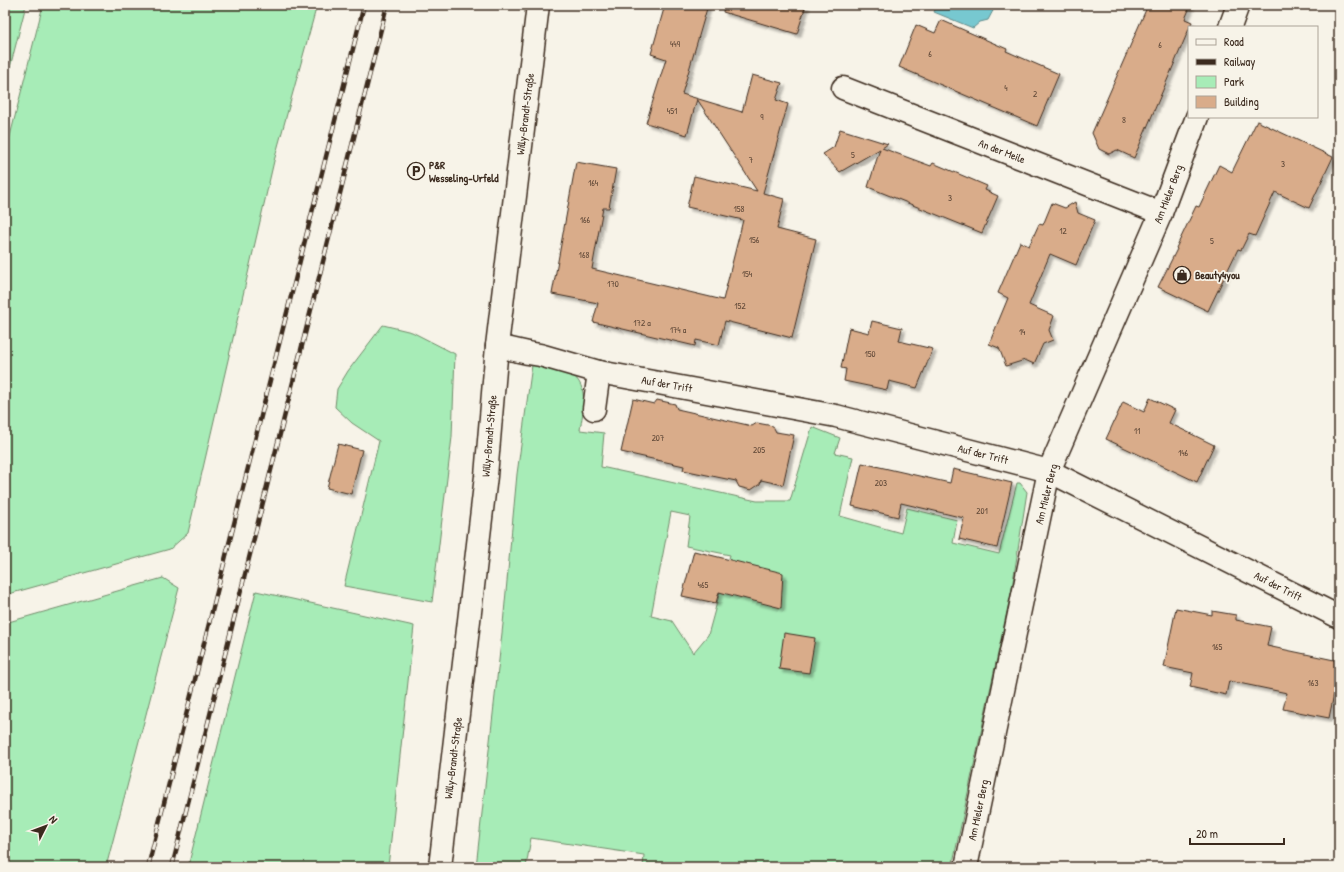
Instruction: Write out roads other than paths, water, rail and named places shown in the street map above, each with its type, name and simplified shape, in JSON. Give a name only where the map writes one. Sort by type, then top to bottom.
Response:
[{"type":"street","name":"Willy-Brandt-Straße","points":[[440,867],[486,476],[497,346],[538,5]]},
{"type":"street","points":[[1230,26],[1238,5]]},
{"type":"street","name":"An der Meile","points":[[843,88],[1161,213]]},
{"type":"street","name":"Am Mieler Berg","points":[[966,867],[1050,471],[1161,213],[1197,118]]},
{"type":"street","name":"Auf der Trift","points":[[497,346],[540,355],[600,372],[836,416],[1050,471],[1339,617]]},
{"type":"street","points":[[594,409],[600,372]]},
{"type":"water","points":[[937,5],[996,5],[988,20],[980,22],[973,28],[934,12]]},
{"type":"railway","points":[[148,867],[364,5]]},
{"type":"railway","points":[[172,867],[387,5]]},
{"type":"place","name":"P&R Wesseling-Urfeld","points":[[416,171]]},
{"type":"place","name":"Beauty4you","points":[[1182,275]]}]
